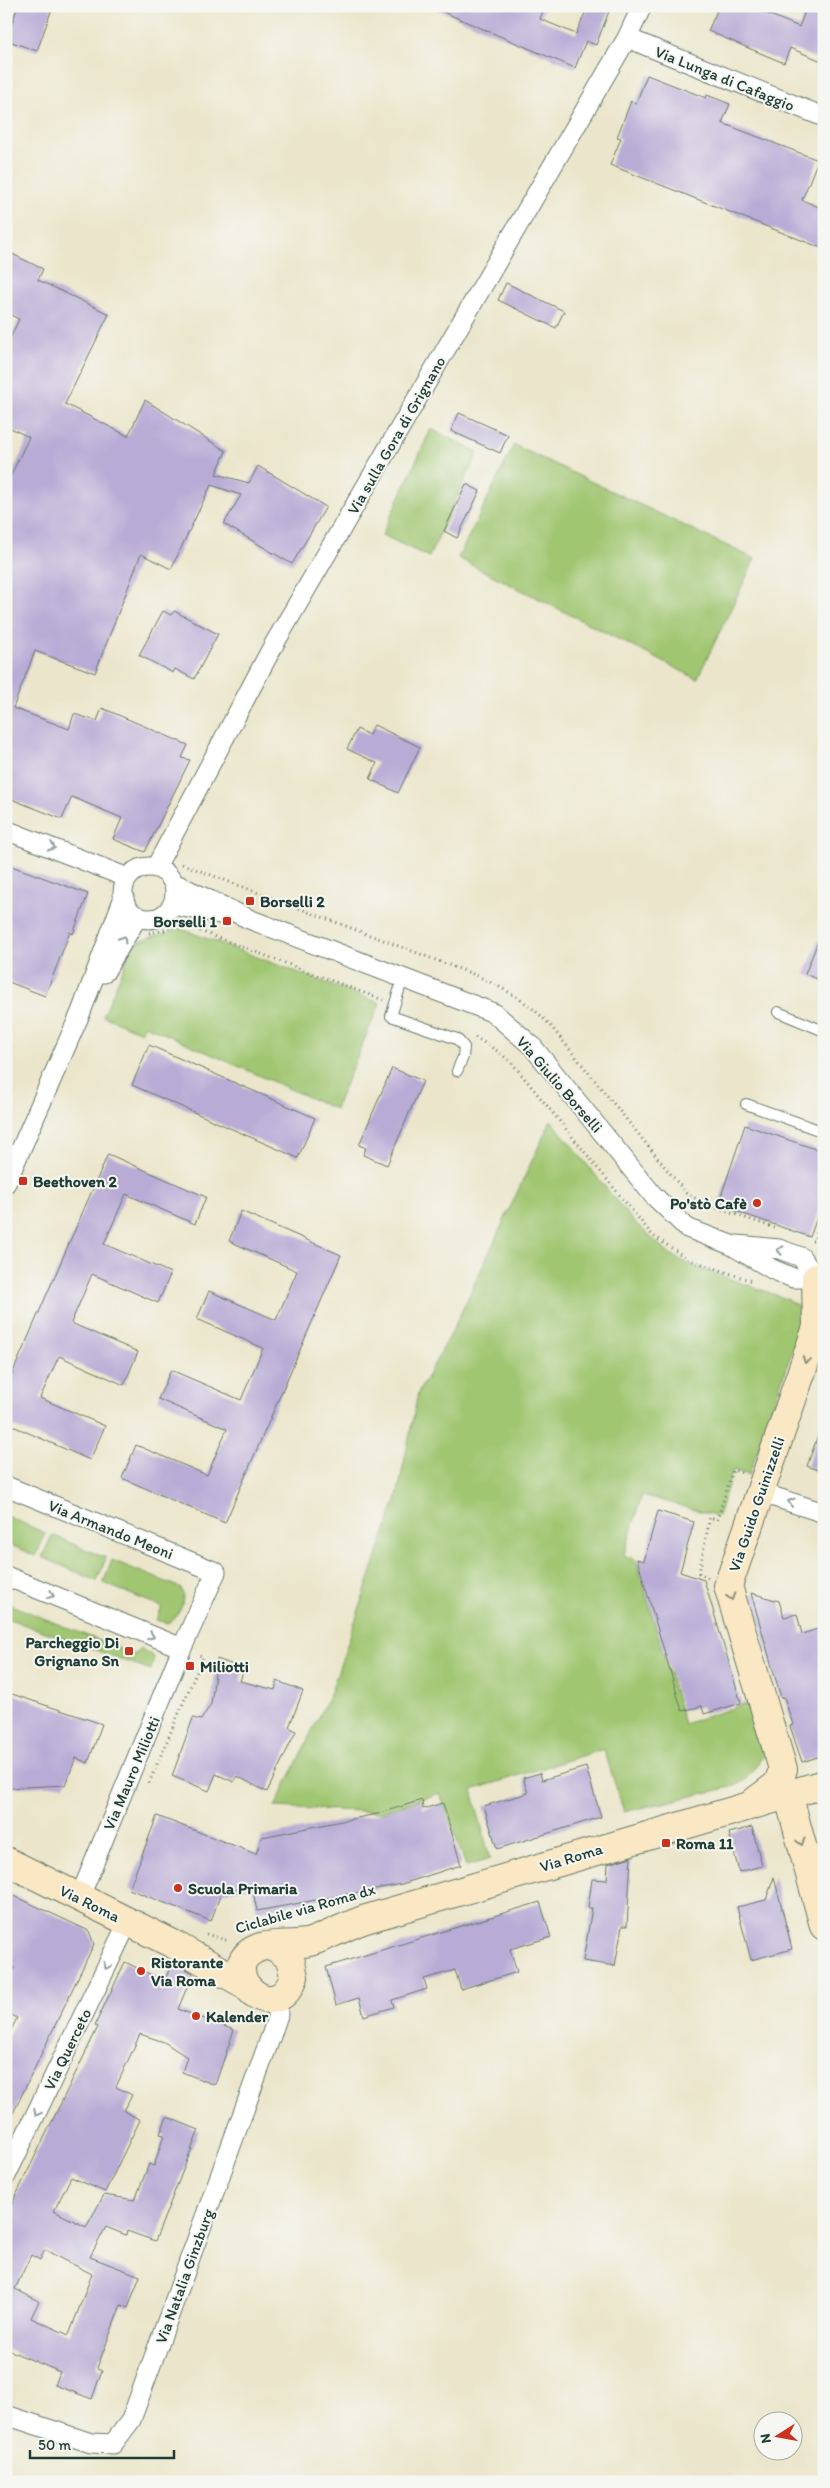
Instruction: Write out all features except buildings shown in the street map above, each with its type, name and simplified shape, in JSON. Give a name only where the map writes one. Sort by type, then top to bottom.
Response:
[{"type":"street","name":"Via sulla Gora di Grignano","points":[[156,867],[273,646],[627,38],[642,6]]},
{"type":"street","name":"Via Lunga di Cafaggio","points":[[627,38],[824,117]]},
{"type":"street","points":[[6,830],[128,878]]},
{"type":"street","points":[[147,866],[156,867],[167,873],[174,884],[176,897],[175,914],[154,918],[138,916],[127,906],[124,897],[124,886],[128,878],[137,870],[147,866]]},
{"type":"street","name":"Via Giulio Borselli","points":[[174,884],[249,919],[494,1013],[532,1046],[654,1195],[687,1228],[731,1245],[779,1249],[801,1257],[821,1276]]},
{"type":"street","points":[[6,1183],[81,1012],[124,897]]},
{"type":"street","name":"Via Giulio Borselli","points":[[175,914],[249,919]]},
{"type":"street","points":[[81,1012],[138,916]]},
{"type":"street","name":"Via Guido Guinizzelli","points":[[821,1276],[818,1326],[755,1484],[728,1586],[786,1781],[824,1926]]},
{"type":"street","points":[[755,1484],[824,1513]]},
{"type":"street","name":"Via Armando Meoni","points":[[6,1486],[216,1572]]},
{"type":"street","name":"Via Mauro Miliotti","points":[[79,1898],[182,1648],[216,1572]]},
{"type":"street","points":[[6,1576],[182,1648]]},
{"type":"street","name":"Via Roma","points":[[173,1944],[219,1956],[242,1949],[300,1944],[321,1938],[363,1920],[742,1808],[786,1781],[824,1783]]},
{"type":"street","name":"Via Roma","points":[[6,1861],[173,1944],[244,1984],[248,1990],[262,1998],[277,1997],[292,1984],[294,1970],[304,1954],[321,1938]]},
{"type":"street","name":"Via Querceto","points":[[6,2176],[128,1922]]},
{"type":"street","points":[[275,1946],[286,1953],[294,1970]]},
{"type":"street","points":[[242,1949],[241,1974],[244,1984]]},
{"type":"street","name":"Via Natalia Ginzburg","points":[[6,2415],[91,2443],[113,2444],[131,2420],[271,2036],[278,2015],[277,1997]]},
{"type":"lane","points":[[403,978],[391,1016],[457,1039],[464,1047],[463,1057],[457,1071]]},
{"type":"lane","points":[[778,1012],[824,1031]]},
{"type":"lane","points":[[746,1104],[824,1132]]},
{"type":"path","points":[[145,934],[166,930],[175,914]]},
{"type":"path","points":[[196,929],[394,1004]]},
{"type":"path","points":[[468,1033],[500,1052],[513,1064],[653,1236],[688,1259],[757,1282]]},
{"type":"path","points":[[712,1581],[699,1572],[710,1517],[717,1520],[733,1470],[755,1484]]},
{"type":"path","points":[[145,1792],[203,1657],[182,1648]]},
{"type":"path","name":"Ciclabile via Roma dx","points":[[201,1933],[242,1949]]},
{"type":"green space","points":[[431,429],[478,452],[429,557],[382,535]]},
{"type":"green space","points":[[514,445],[755,559],[697,679],[458,558]]},
{"type":"green space","points":[[179,928],[380,1003],[335,1109],[145,1025],[141,1032],[103,1016],[133,946],[138,942]]},
{"type":"green space","points":[[551,1120],[632,1220],[667,1252],[688,1264],[787,1299],[798,1306],[801,1325],[749,1475],[733,1470],[718,1516],[642,1495],[624,1555],[636,1560],[684,1724],[748,1703],[764,1755],[745,1780],[735,1786],[624,1812],[604,1749],[472,1790],[490,1859],[466,1866],[440,1793],[382,1812],[275,1807],[331,1692],[397,1497],[418,1393],[451,1334]]},
{"type":"green space","points":[[6,1516],[45,1533],[36,1556],[6,1543]]},
{"type":"green space","points":[[52,1535],[106,1558],[97,1581],[42,1557]]},
{"type":"green space","points":[[112,1560],[181,1588],[183,1592],[182,1603],[175,1617],[167,1623],[156,1620],[162,1607],[103,1583]]},
{"type":"green space","points":[[6,1603],[135,1655],[140,1648],[154,1657],[151,1670],[6,1618]]},
{"type":"place","name":"Borselli 2","points":[[250,901]]},
{"type":"place","name":"Borselli 1","points":[[227,921]]},
{"type":"place","name":"Beethoven 2","points":[[23,1181]]},
{"type":"place","name":"Po'stò Cafè","points":[[757,1203]]},
{"type":"place","name":"Parcheggio Di Grignano Sn","points":[[129,1651]]},
{"type":"place","name":"Miliotti","points":[[190,1666]]},
{"type":"place","name":"Roma 11","points":[[666,1843]]},
{"type":"place","name":"Scuola Primaria","points":[[178,1888]]},
{"type":"place","name":"Ristorante Via Roma","points":[[141,1971]]},
{"type":"place","name":"Kalender","points":[[196,2016]]}]
